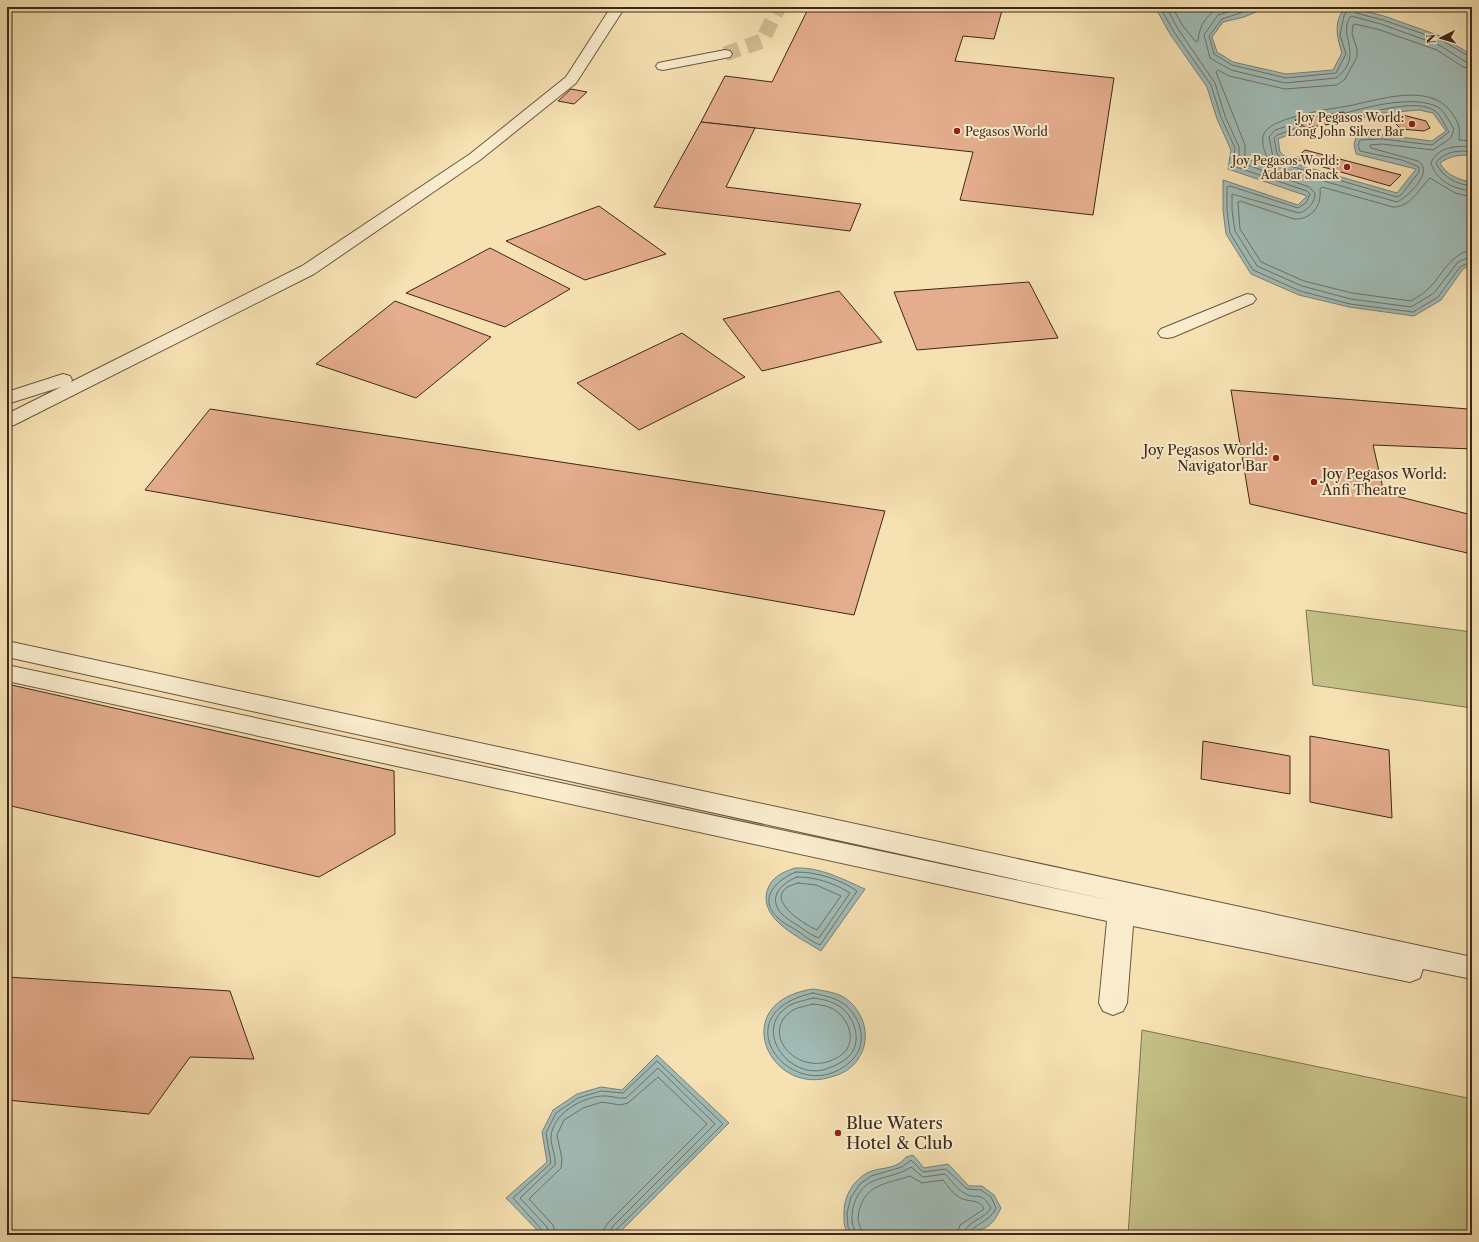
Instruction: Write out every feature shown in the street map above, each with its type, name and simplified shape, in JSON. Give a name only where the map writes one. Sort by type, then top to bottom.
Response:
[{"type":"street","points":[[7,421],[308,270],[475,157],[571,80],[618,7]]},
{"type":"street","points":[[663,66],[725,54]]},
{"type":"street","points":[[1168,333],[1247,299]]},
{"type":"street","points":[[7,398],[122,362]]},
{"type":"street","points":[[7,649],[1472,968]]},
{"type":"street","points":[[7,673],[1122,913],[1410,970]]},
{"type":"street","points":[[1113,1003],[1122,913]]},
{"type":"shaded area","points":[[1306,610],[1472,632],[1472,708],[1313,685]]},
{"type":"shaded area","points":[[1142,1030],[1472,1099],[1472,1235],[1128,1235]]},
{"type":"water","points":[[1155,7],[1268,7],[1244,17],[1223,22],[1212,37],[1217,52],[1233,62],[1286,74],[1333,70],[1342,53],[1337,24],[1341,13],[1345,8],[1357,9],[1384,16],[1443,37],[1472,55],[1472,156],[1455,156],[1440,163],[1449,174],[1462,180],[1472,182],[1472,264],[1463,269],[1441,300],[1414,316],[1349,307],[1299,295],[1251,274],[1226,234],[1223,210],[1223,180],[1298,205],[1307,196],[1228,169],[1231,150],[1217,119],[1207,87],[1170,34]],"holes":[[[1419,110],[1433,113],[1446,131],[1432,141],[1383,135],[1357,135],[1354,144],[1356,154],[1416,169],[1397,193],[1292,163],[1280,152],[1278,139],[1306,128],[1355,120],[1374,114]]]},
{"type":"water","points":[[795,868],[814,869],[865,889],[821,951],[793,934],[775,919],[769,911],[766,901],[767,891],[771,882],[782,873]]},
{"type":"water","points":[[813,989],[838,994],[852,1004],[862,1018],[865,1043],[856,1063],[843,1073],[831,1077],[809,1079],[790,1074],[775,1061],[766,1045],[764,1028],[770,1011],[786,997]]},
{"type":"water","points":[[657,1055],[729,1123],[617,1235],[542,1235],[506,1198],[547,1162],[542,1132],[553,1110],[577,1094],[601,1087],[622,1090]]},
{"type":"water","points":[[913,1155],[924,1168],[948,1164],[969,1186],[982,1186],[994,1195],[1001,1208],[993,1222],[985,1228],[970,1235],[849,1235],[844,1224],[844,1206],[850,1190],[858,1180],[867,1173],[893,1166],[906,1157]]},
{"type":"building","points":[[809,7],[1003,7],[994,39],[963,36],[955,61],[1114,78],[1093,215],[960,200],[973,152],[701,122],[725,76],[772,82]]},
{"type":"building","points":[[571,89],[587,92],[574,104],[558,101]]},
{"type":"building","points":[[1343,112],[1355,120],[1306,128],[1295,120]]},
{"type":"building","name":"Joy Pegasos World: Long John Silver Bar","points":[[1403,115],[1426,121],[1430,128],[1424,131],[1401,129],[1393,121]]},
{"type":"building","points":[[701,122],[755,128],[726,187],[861,204],[850,231],[654,207]]},
{"type":"building","name":"Joy Pegasos World: Adabar Snack","points":[[1305,150],[1401,175],[1390,186],[1295,159]]},
{"type":"building","points":[[599,206],[666,254],[585,280],[506,241]]},
{"type":"building","points":[[490,248],[570,289],[505,327],[406,293]]},
{"type":"building","points":[[1029,282],[1058,338],[917,350],[894,292]]},
{"type":"building","points":[[839,291],[882,342],[762,371],[723,319]]},
{"type":"building","points":[[395,301],[491,337],[416,398],[316,364]]},
{"type":"building","points":[[682,333],[745,377],[639,430],[577,383]]},
{"type":"building","name":"Joy Pegasos World: Anfi Theatre","points":[[1231,390],[1468,409],[1472,420],[1472,449],[1373,445],[1384,493],[1472,515],[1472,554],[1250,504]]},
{"type":"building","points":[[210,409],[885,511],[854,615],[145,490]]},
{"type":"building","points":[[7,684],[394,771],[395,834],[319,877],[7,805]]},
{"type":"building","points":[[1310,736],[1389,750],[1392,818],[1310,802]]},
{"type":"building","points":[[1203,741],[1290,756],[1290,794],[1201,779]]},
{"type":"building","points":[[7,977],[230,991],[254,1059],[190,1057],[149,1114],[7,1100]]},
{"type":"tunnel","points":[[725,54],[762,41],[779,7]]},
{"type":"place","name":"Joy Pegasos World: Long John Silver Bar","points":[[1412,124]]},
{"type":"place","name":"Pegasos World","points":[[957,131]]},
{"type":"place","name":"Joy Pegasos World: Adabar Snack","points":[[1347,167]]},
{"type":"place","name":"Joy Pegasos World: Navigator Bar","points":[[1276,458]]},
{"type":"place","name":"Joy Pegasos World: Anfi Theatre","points":[[1314,482]]},
{"type":"place","name":"Blue Waters Hotel & Club","points":[[838,1133]]}]
